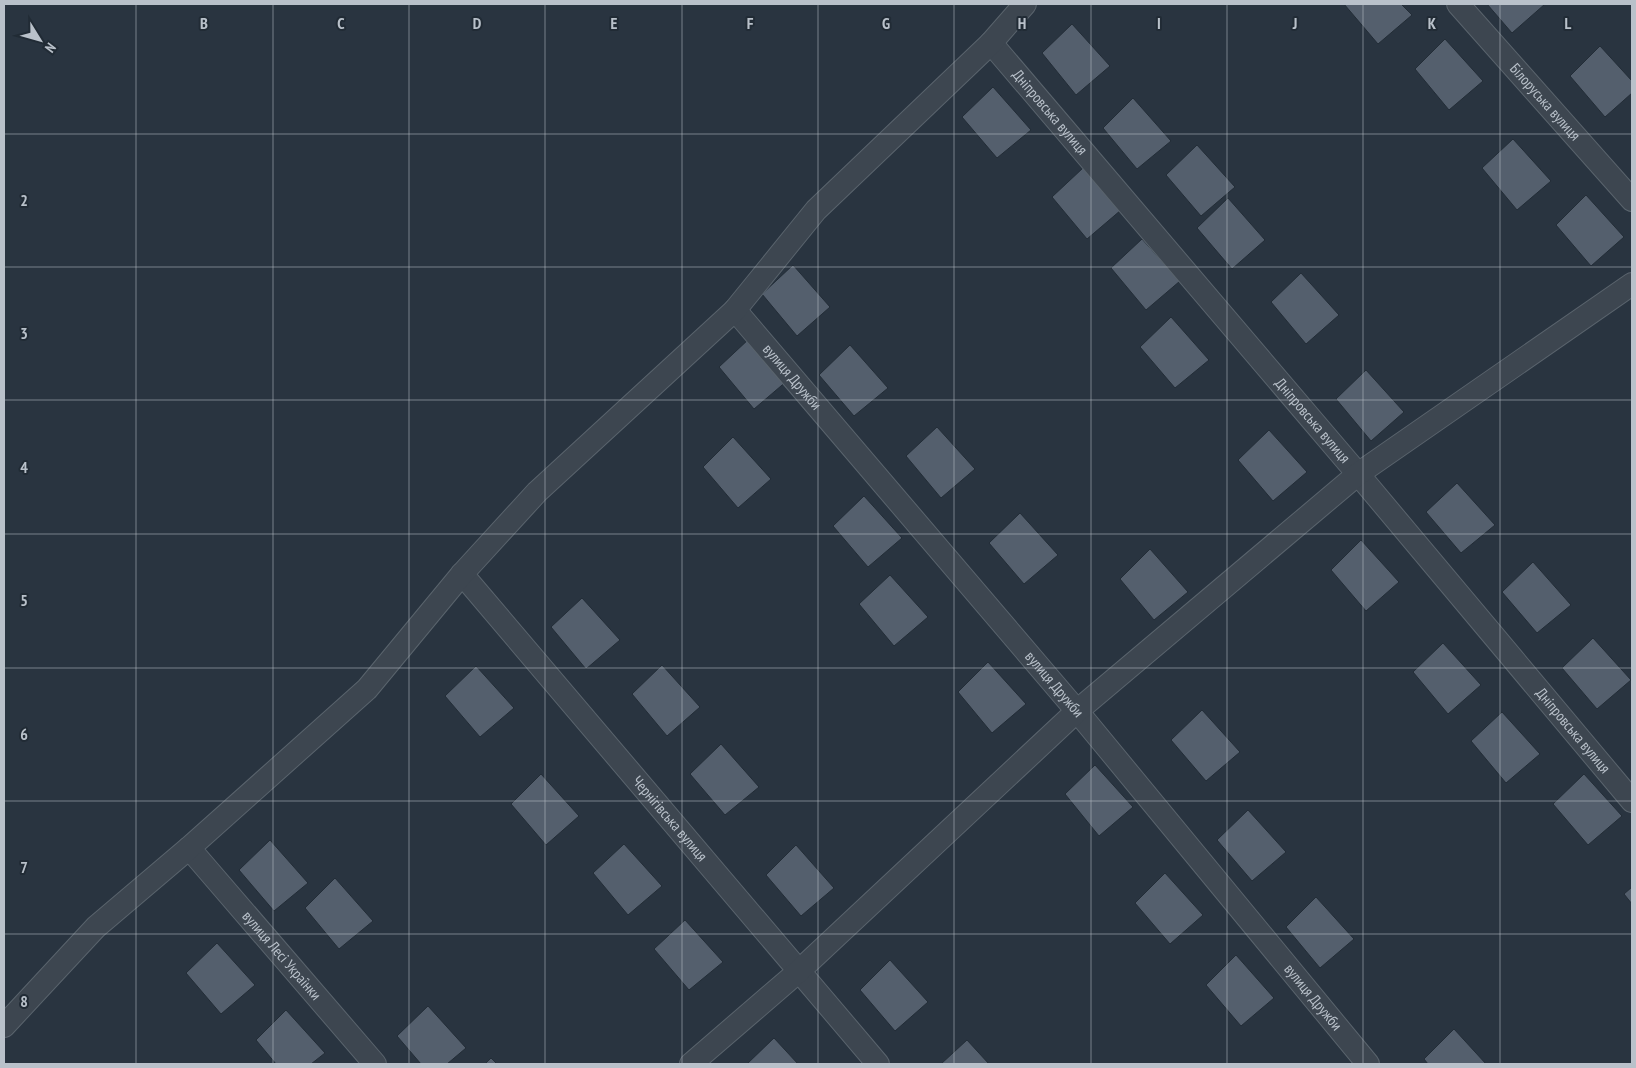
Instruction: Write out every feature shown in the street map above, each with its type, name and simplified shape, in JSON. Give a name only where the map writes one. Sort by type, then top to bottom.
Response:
[{"type":"street","points":[[4,1026],[96,927],[189,848],[367,689],[462,574],[537,492],[735,310],[816,210],[991,44],[1025,4]]},
{"type":"street","name":"Білоруська вулиця","points":[[1458,4],[1632,200]]},
{"type":"street","name":"Дніпровська вулиця","points":[[991,44],[1358,474],[1632,801]]},
{"type":"street","points":[[690,1064],[799,971],[1077,711],[1358,474],[1632,284]]},
{"type":"street","name":"вулиця Дружби","points":[[735,310],[1077,711],[1368,1064]]},
{"type":"street","name":"Чернігівська вулиця","points":[[462,574],[878,1064]]},
{"type":"street","name":"вулиця Лесі Українки","points":[[189,848],[375,1064]]},
{"type":"building","points":[[1344,4],[1401,4],[1412,15],[1378,44]]},
{"type":"building","points":[[1487,4],[1545,4],[1512,33]]},
{"type":"building","points":[[1072,24],[1110,66],[1076,95],[1042,53]]},
{"type":"building","points":[[1445,39],[1483,81],[1449,110],[1415,69]]},
{"type":"building","points":[[1600,46],[1632,81],[1632,93],[1605,117],[1570,76]]},
{"type":"building","points":[[993,87],[1031,130],[997,158],[962,117]]},
{"type":"building","points":[[1133,98],[1171,141],[1137,169],[1103,128]]},
{"type":"building","points":[[1513,139],[1551,181],[1517,210],[1482,168]]},
{"type":"building","points":[[1197,145],[1235,187],[1201,216],[1166,175]]},
{"type":"building","points":[[1083,168],[1121,210],[1087,239],[1052,197]]},
{"type":"building","points":[[1586,195],[1624,237],[1591,266],[1556,225]]},
{"type":"building","points":[[1228,198],[1265,240],[1232,269],[1197,228]]},
{"type":"building","points":[[1142,239],[1180,281],[1146,310],[1111,268]]},
{"type":"building","points":[[793,265],[830,307],[797,336],[762,294]]},
{"type":"building","points":[[1301,273],[1339,315],[1306,344],[1271,302]]},
{"type":"building","points":[[1171,317],[1209,360],[1175,388],[1140,347]]},
{"type":"building","points":[[750,338],[788,380],[754,409],[719,367]]},
{"type":"building","points":[[850,345],[888,388],[854,416],[819,375]]},
{"type":"building","points":[[1366,370],[1404,412],[1371,441],[1336,399]]},
{"type":"building","points":[[937,427],[975,469],[941,498],[906,456]]},
{"type":"building","points":[[1269,430],[1307,472],[1273,501],[1238,460]]},
{"type":"building","points":[[733,437],[771,479],[738,508],[703,467]]},
{"type":"building","points":[[1457,483],[1495,525],[1461,553],[1426,512]]},
{"type":"building","points":[[864,496],[902,538],[868,567],[833,526]]},
{"type":"building","points":[[1020,513],[1058,555],[1024,584],[989,543]]},
{"type":"building","points":[[1361,540],[1399,582],[1366,611],[1331,570]]},
{"type":"building","points":[[1150,549],[1188,592],[1154,620],[1120,579]]},
{"type":"building","points":[[1533,562],[1571,605],[1537,633],[1502,592]]},
{"type":"building","points":[[890,575],[928,617],[894,646],[859,604]]},
{"type":"building","points":[[582,598],[620,640],[586,669],[551,627]]},
{"type":"building","points":[[1593,638],[1631,680],[1597,709],[1562,668]]},
{"type":"building","points":[[1443,643],[1481,685],[1448,714],[1413,672]]},
{"type":"building","points":[[988,662],[1026,704],[992,733],[958,692]]},
{"type":"building","points":[[662,665],[700,707],[667,736],[632,694]]},
{"type":"building","points":[[476,666],[514,708],[480,737],[445,696]]},
{"type":"building","points":[[1202,710],[1240,752],[1206,781],[1171,740]]},
{"type":"building","points":[[1502,712],[1540,754],[1506,783],[1471,741]]},
{"type":"building","points":[[721,744],[759,787],[725,815],[690,774]]},
{"type":"building","points":[[1095,765],[1133,807],[1099,836],[1065,794]]},
{"type":"building","points":[[541,774],[579,816],[546,845],[511,804]]},
{"type":"building","points":[[1584,774],[1622,816],[1588,845],[1553,804]]},
{"type":"building","points":[[1248,810],[1286,852],[1252,881],[1217,840]]},
{"type":"building","points":[[270,840],[308,883],[274,911],[239,870]]},
{"type":"building","points":[[624,844],[662,886],[628,915],[593,873]]},
{"type":"building","points":[[796,845],[834,888],[801,916],[766,875]]},
{"type":"building","points":[[1165,873],[1203,915],[1170,944],[1135,903]]},
{"type":"building","points":[[335,878],[373,921],[339,949],[305,908]]},
{"type":"building","points":[[1632,887],[1632,904],[1624,894]]},
{"type":"building","points":[[1316,897],[1354,939],[1320,968],[1286,927]]},
{"type":"building","points":[[685,920],[723,962],[689,990],[654,949]]},
{"type":"building","points":[[217,943],[255,985],[221,1014],[186,973]]},
{"type":"building","points":[[1236,955],[1274,998],[1241,1026],[1206,985]]},
{"type":"building","points":[[890,960],[928,1002],[895,1031],[860,990]]},
{"type":"building","points":[[428,1006],[466,1048],[447,1064],[421,1064],[397,1036]]},
{"type":"building","points":[[286,1010],[325,1053],[311,1064],[276,1064],[256,1040]]},
{"type":"building","points":[[1454,1029],[1486,1064],[1428,1064],[1424,1059]]},
{"type":"building","points":[[774,1038],[798,1064],[747,1064]]},
{"type":"building","points":[[967,1040],[989,1064],[941,1064]]},
{"type":"building","points":[[491,1058],[497,1064],[485,1064]]}]
